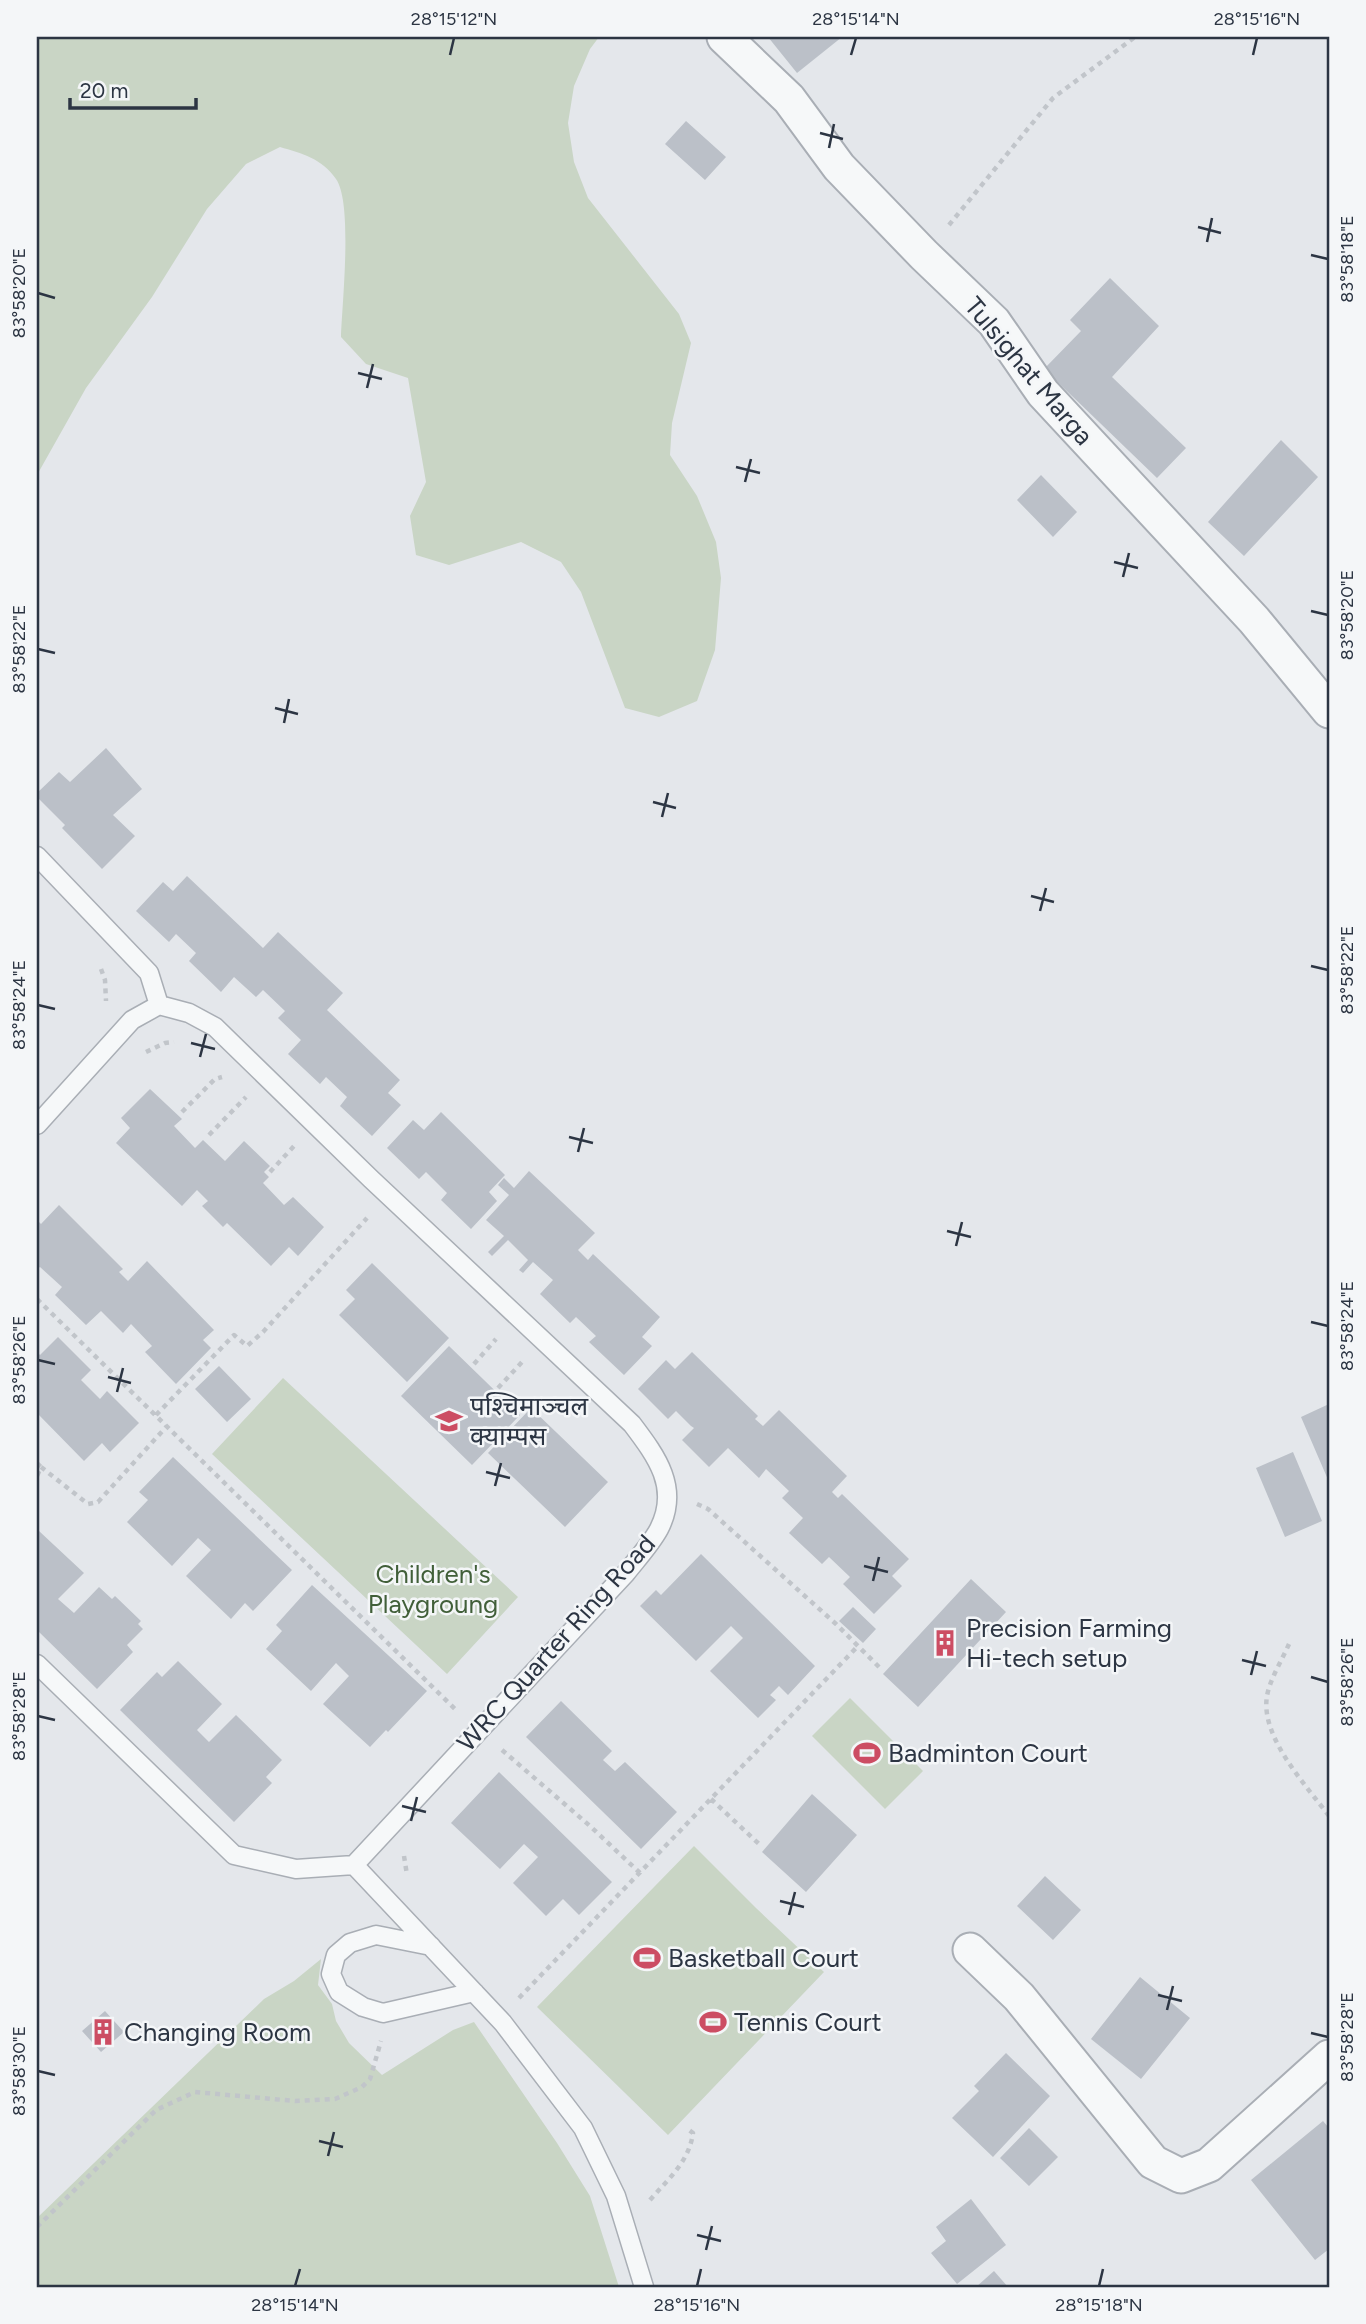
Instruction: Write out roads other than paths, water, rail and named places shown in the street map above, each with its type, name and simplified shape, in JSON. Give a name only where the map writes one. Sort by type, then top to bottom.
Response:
[{"type":"street","name":"Tulsighat Marga","points":[[724,37],[789,99],[839,167],[924,255],[994,322],[1043,393],[1254,620],[1329,711]]},
{"type":"street","points":[[971,1950],[1019,1997],[1153,2162],[1181,2176],[1209,2165],[1329,2057]]},
{"type":"lane","points":[[37,856],[149,972],[159,1005],[132,1020],[37,1125]]},
{"type":"lane","name":"WRC Quarter Ring Road","points":[[159,1005],[189,1013],[215,1027],[371,1179],[632,1424],[659,1465],[669,1494],[659,1528],[626,1573],[354,1865]]},
{"type":"lane","points":[[37,1664],[234,1855],[296,1869],[354,1865],[503,2023],[583,2128],[616,2196],[644,2287]]},
{"type":"lane","points":[[431,1946],[376,1935],[350,1943],[336,1955],[331,1974],[339,1992],[363,2007],[383,2012],[474,1992]]},
{"type":"place","name":"पश्‍चिमाञ्‍चल क्याम्पस","points":[[449,1421]]},
{"type":"place","name":"Precision Farming Hi-tech setup","points":[[945,1643]]},
{"type":"place","name":"Badminton Court","points":[[867,1753]]},
{"type":"place","name":"Basketball Court","points":[[647,1958]]},
{"type":"place","name":"Tennis Court","points":[[713,2022]]},
{"type":"place","name":"Changing Room","points":[[103,2032]]},
{"type":"park label","name":"Children's Playgroung","points":[[433,1589]]}]
